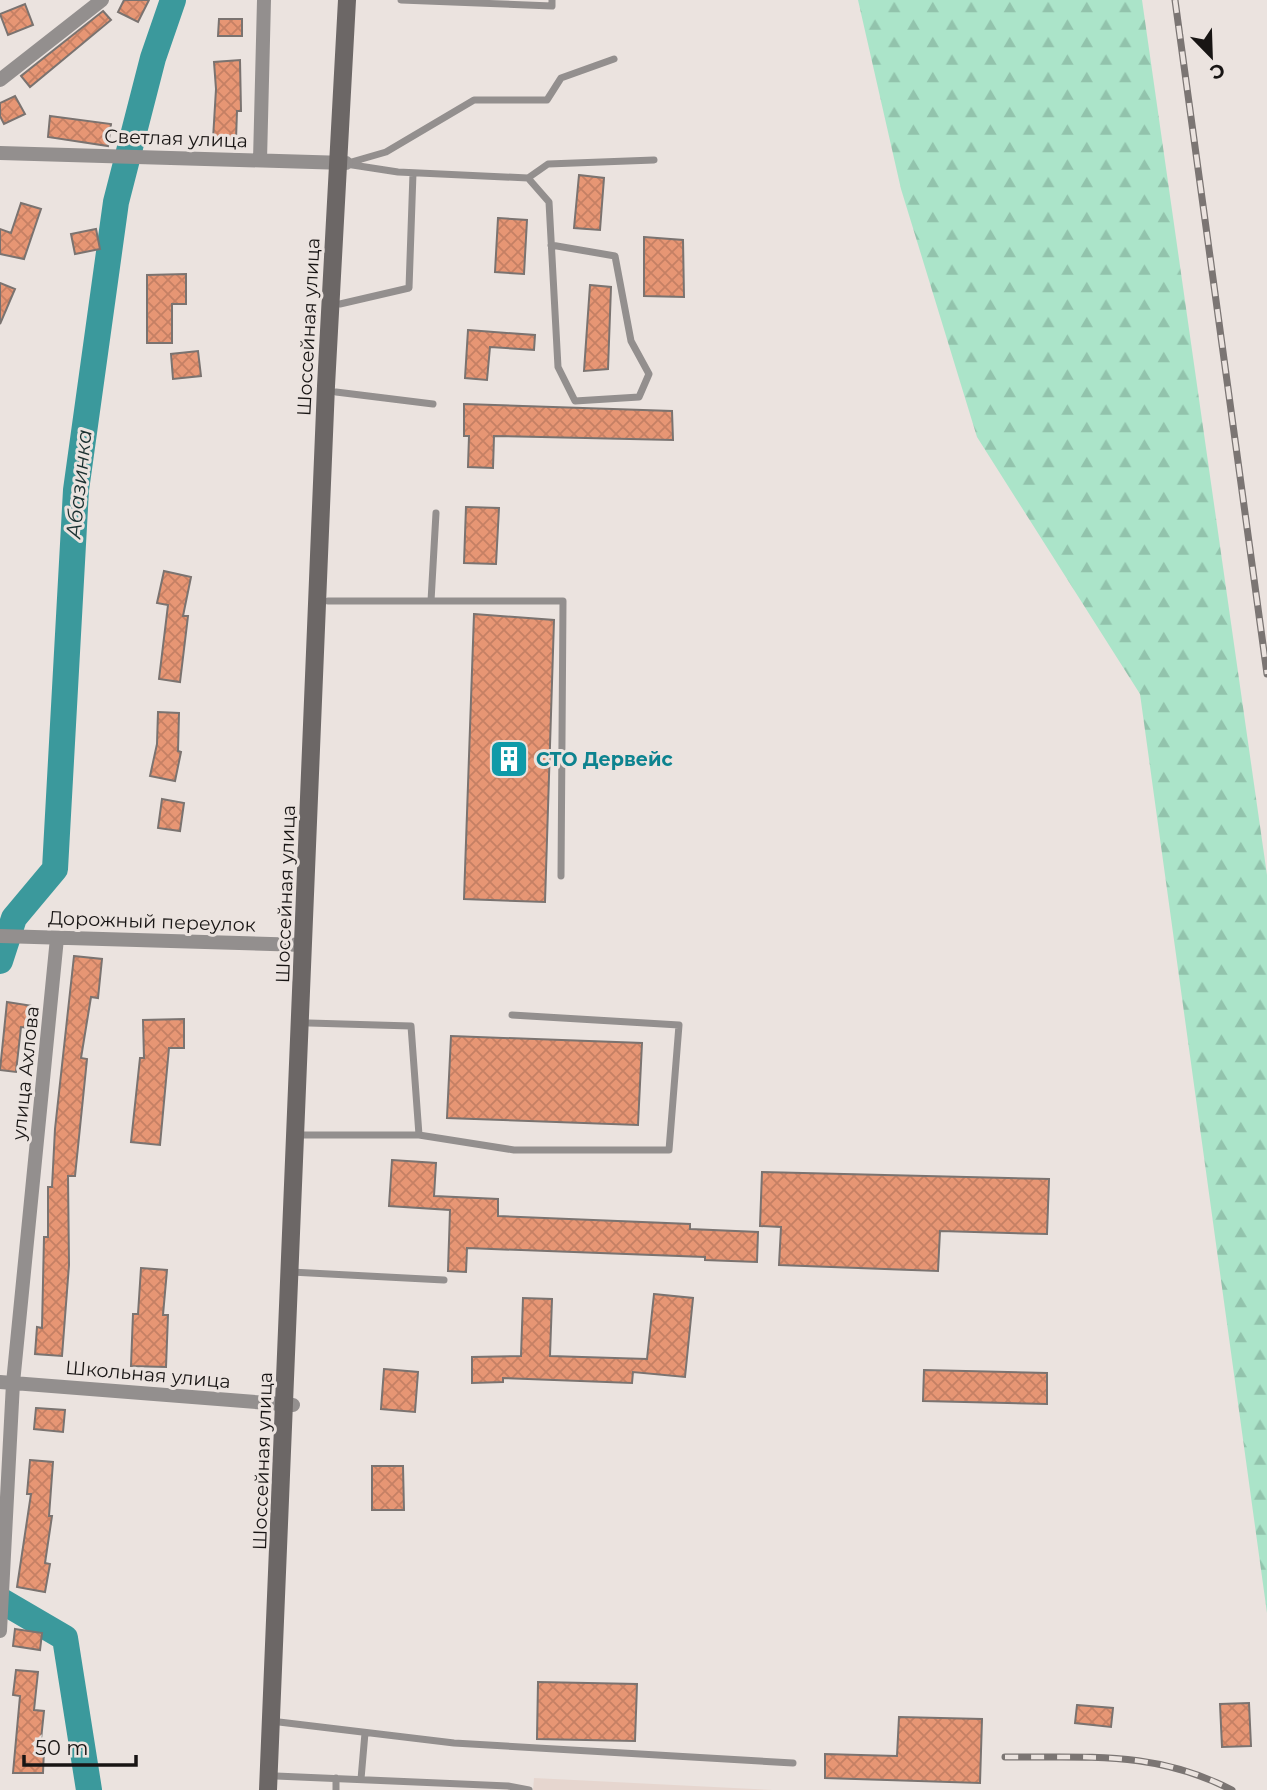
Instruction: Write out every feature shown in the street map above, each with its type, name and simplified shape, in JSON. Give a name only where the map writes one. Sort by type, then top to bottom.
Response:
[{"type":"main road","name":"Шоссейная улица","points":[[273,1785],[326,386],[342,163],[349,0]]},
{"type":"main road","name":"Шоссейная улица","points":[[294,1272],[304,1135],[328,601],[340,304],[342,163]]},
{"type":"main road","name":"Шоссейная улица","points":[[273,1785],[279,1722],[289,1405]]},
{"type":"street","points":[[0,80],[102,0]]},
{"type":"street","points":[[260,160],[264,0]]},
{"type":"street","name":"Светлая улица","points":[[1,154],[342,163]]},
{"type":"street","name":"Дорожный переулок","points":[[0,936],[304,945]]},
{"type":"street","name":"улица Ахлова","points":[[0,1631],[7,1383],[57,938]]},
{"type":"street","name":"Школьная улица","points":[[7,1383],[289,1405]]},
{"type":"lane","points":[[401,0],[552,6],[552,0]]},
{"type":"lane","points":[[342,163],[386,152],[474,100],[547,100],[561,78],[614,59]]},
{"type":"lane","points":[[342,163],[413,173],[528,178],[548,164],[654,160]]},
{"type":"lane","points":[[340,304],[409,288],[413,173]]},
{"type":"lane","points":[[528,178],[549,202],[551,245],[558,367],[575,401],[639,397],[649,374],[631,341],[615,256],[551,245]]},
{"type":"lane","points":[[336,392],[433,404]]},
{"type":"lane","points":[[431,601],[436,513]]},
{"type":"lane","points":[[328,601],[562,601],[561,876]]},
{"type":"lane","points":[[304,1135],[419,1135],[514,1150],[669,1150],[679,1025],[512,1015]]},
{"type":"lane","points":[[309,1023],[411,1026],[419,1135]]},
{"type":"lane","points":[[294,1272],[444,1280]]},
{"type":"lane","points":[[279,1722],[454,1743],[793,1763]]},
{"type":"lane","points":[[361,1779],[365,1733]]},
{"type":"lane","points":[[336,1790],[337,1778]]},
{"type":"lane","points":[[273,1785],[337,1778],[529,1790]]},
{"type":"shaded area","points":[[534,1778],[773,1790],[533,1790]]},
{"type":"green space","points":[[858,0],[1142,0],[1267,875],[1267,1613],[1140,694],[977,437],[901,189]]},
{"type":"building","points":[[124,0],[149,0],[138,22],[118,12]]},
{"type":"building","points":[[25,4],[33,25],[8,35],[0,14]]},
{"type":"building","points":[[103,11],[111,20],[30,87],[21,76]]},
{"type":"building","points":[[219,19],[242,19],[242,36],[218,36]]},
{"type":"building","points":[[240,60],[241,111],[237,111],[236,140],[213,139],[216,89],[214,62]]},
{"type":"building","points":[[15,96],[25,114],[4,124],[0,116],[0,103]]},
{"type":"building","points":[[50,116],[111,124],[108,146],[48,137]]},
{"type":"building","points":[[579,175],[604,178],[600,230],[574,228]]},
{"type":"building","points":[[21,203],[41,209],[24,259],[0,254],[0,229],[11,233]]},
{"type":"building","points":[[498,218],[527,220],[524,274],[495,272]]},
{"type":"building","points":[[96,229],[100,249],[75,254],[71,234]]},
{"type":"building","points":[[644,237],[683,240],[684,297],[644,296]]},
{"type":"building","points":[[186,274],[186,304],[172,304],[172,343],[147,343],[147,275]]},
{"type":"building","points":[[0,283],[15,289],[0,324]]},
{"type":"building","points":[[590,285],[611,287],[608,369],[584,371]]},
{"type":"building","points":[[468,330],[535,335],[534,350],[490,347],[487,380],[465,378]]},
{"type":"building","points":[[198,351],[201,376],[173,379],[171,354]]},
{"type":"building","points":[[464,404],[672,411],[673,440],[494,436],[493,468],[468,467],[469,436],[464,436]]},
{"type":"building","points":[[466,507],[499,508],[496,564],[464,563]]},
{"type":"building","points":[[164,571],[191,577],[183,616],[188,616],[180,682],[159,679],[168,605],[157,603]]},
{"type":"building","name":"СТО Дервейс","points":[[474,614],[554,620],[545,902],[464,899]]},
{"type":"building","points":[[158,712],[179,713],[178,751],[181,752],[175,781],[150,776],[157,744]]},
{"type":"building","points":[[162,799],[184,803],[180,831],[158,828]]},
{"type":"building","points":[[74,956],[102,959],[98,998],[91,997],[81,1058],[87,1059],[75,1176],[68,1176],[69,1265],[62,1356],[35,1354],[37,1327],[42,1328],[44,1237],[48,1237],[48,1187],[52,1187],[55,1129]]},
{"type":"building","points":[[7,1002],[33,1006],[30,1028],[21,1027],[16,1072],[0,1070]]},
{"type":"building","points":[[184,1019],[184,1048],[169,1048],[160,1145],[131,1142],[140,1058],[144,1058],[143,1020]]},
{"type":"building","points":[[451,1036],[642,1043],[638,1125],[447,1118]]},
{"type":"building","points":[[392,1160],[436,1163],[434,1196],[498,1199],[498,1216],[690,1224],[690,1229],[758,1232],[757,1262],[705,1260],[705,1257],[467,1248],[466,1272],[448,1271],[450,1210],[389,1206]]},
{"type":"building","points":[[762,1172],[1049,1179],[1047,1234],[940,1231],[938,1271],[779,1265],[781,1227],[760,1226]]},
{"type":"building","points":[[141,1268],[167,1270],[163,1315],[168,1315],[166,1367],[131,1366],[133,1314],[138,1314]]},
{"type":"building","points":[[654,1294],[693,1298],[685,1377],[633,1372],[632,1383],[503,1378],[503,1382],[472,1383],[472,1357],[521,1356],[523,1298],[552,1299],[550,1356],[647,1359]]},
{"type":"building","points":[[384,1369],[418,1372],[415,1412],[381,1409]]},
{"type":"building","points":[[924,1370],[1047,1373],[1047,1404],[923,1401]]},
{"type":"building","points":[[36,1408],[65,1410],[63,1432],[34,1429]]},
{"type":"building","points":[[30,1460],[53,1462],[49,1516],[52,1516],[45,1563],[50,1564],[45,1592],[17,1587],[31,1494],[27,1494]]},
{"type":"building","points":[[372,1466],[403,1466],[404,1510],[372,1510]]},
{"type":"building","points":[[15,1629],[42,1633],[40,1650],[13,1646]]},
{"type":"building","points":[[16,1670],[38,1672],[34,1710],[44,1711],[40,1749],[44,1749],[43,1773],[13,1773],[20,1696],[13,1695]]},
{"type":"building","points":[[538,1682],[637,1684],[635,1741],[537,1739]]},
{"type":"building","points":[[1249,1703],[1251,1746],[1222,1747],[1220,1704]]},
{"type":"building","points":[[1077,1705],[1113,1708],[1111,1727],[1075,1723]]},
{"type":"building","points":[[899,1717],[982,1719],[980,1783],[825,1778],[825,1754],[897,1756]]},
{"type":"waterway","name":"Абазинка","points":[[0,961],[14,918],[55,869],[76,490],[116,202],[153,58],[173,0]]},
{"type":"waterway","name":"Абазинка","points":[[0,1600],[65,1638],[89,1790]]},
{"type":"railway","points":[[1175,0],[1267,674]]},
{"type":"railway","points":[[1005,1757],[1093,1757],[1148,1762],[1203,1777],[1232,1790]]},
{"type":"place","name":"СТО Дервейс","points":[[509,759]]}]
